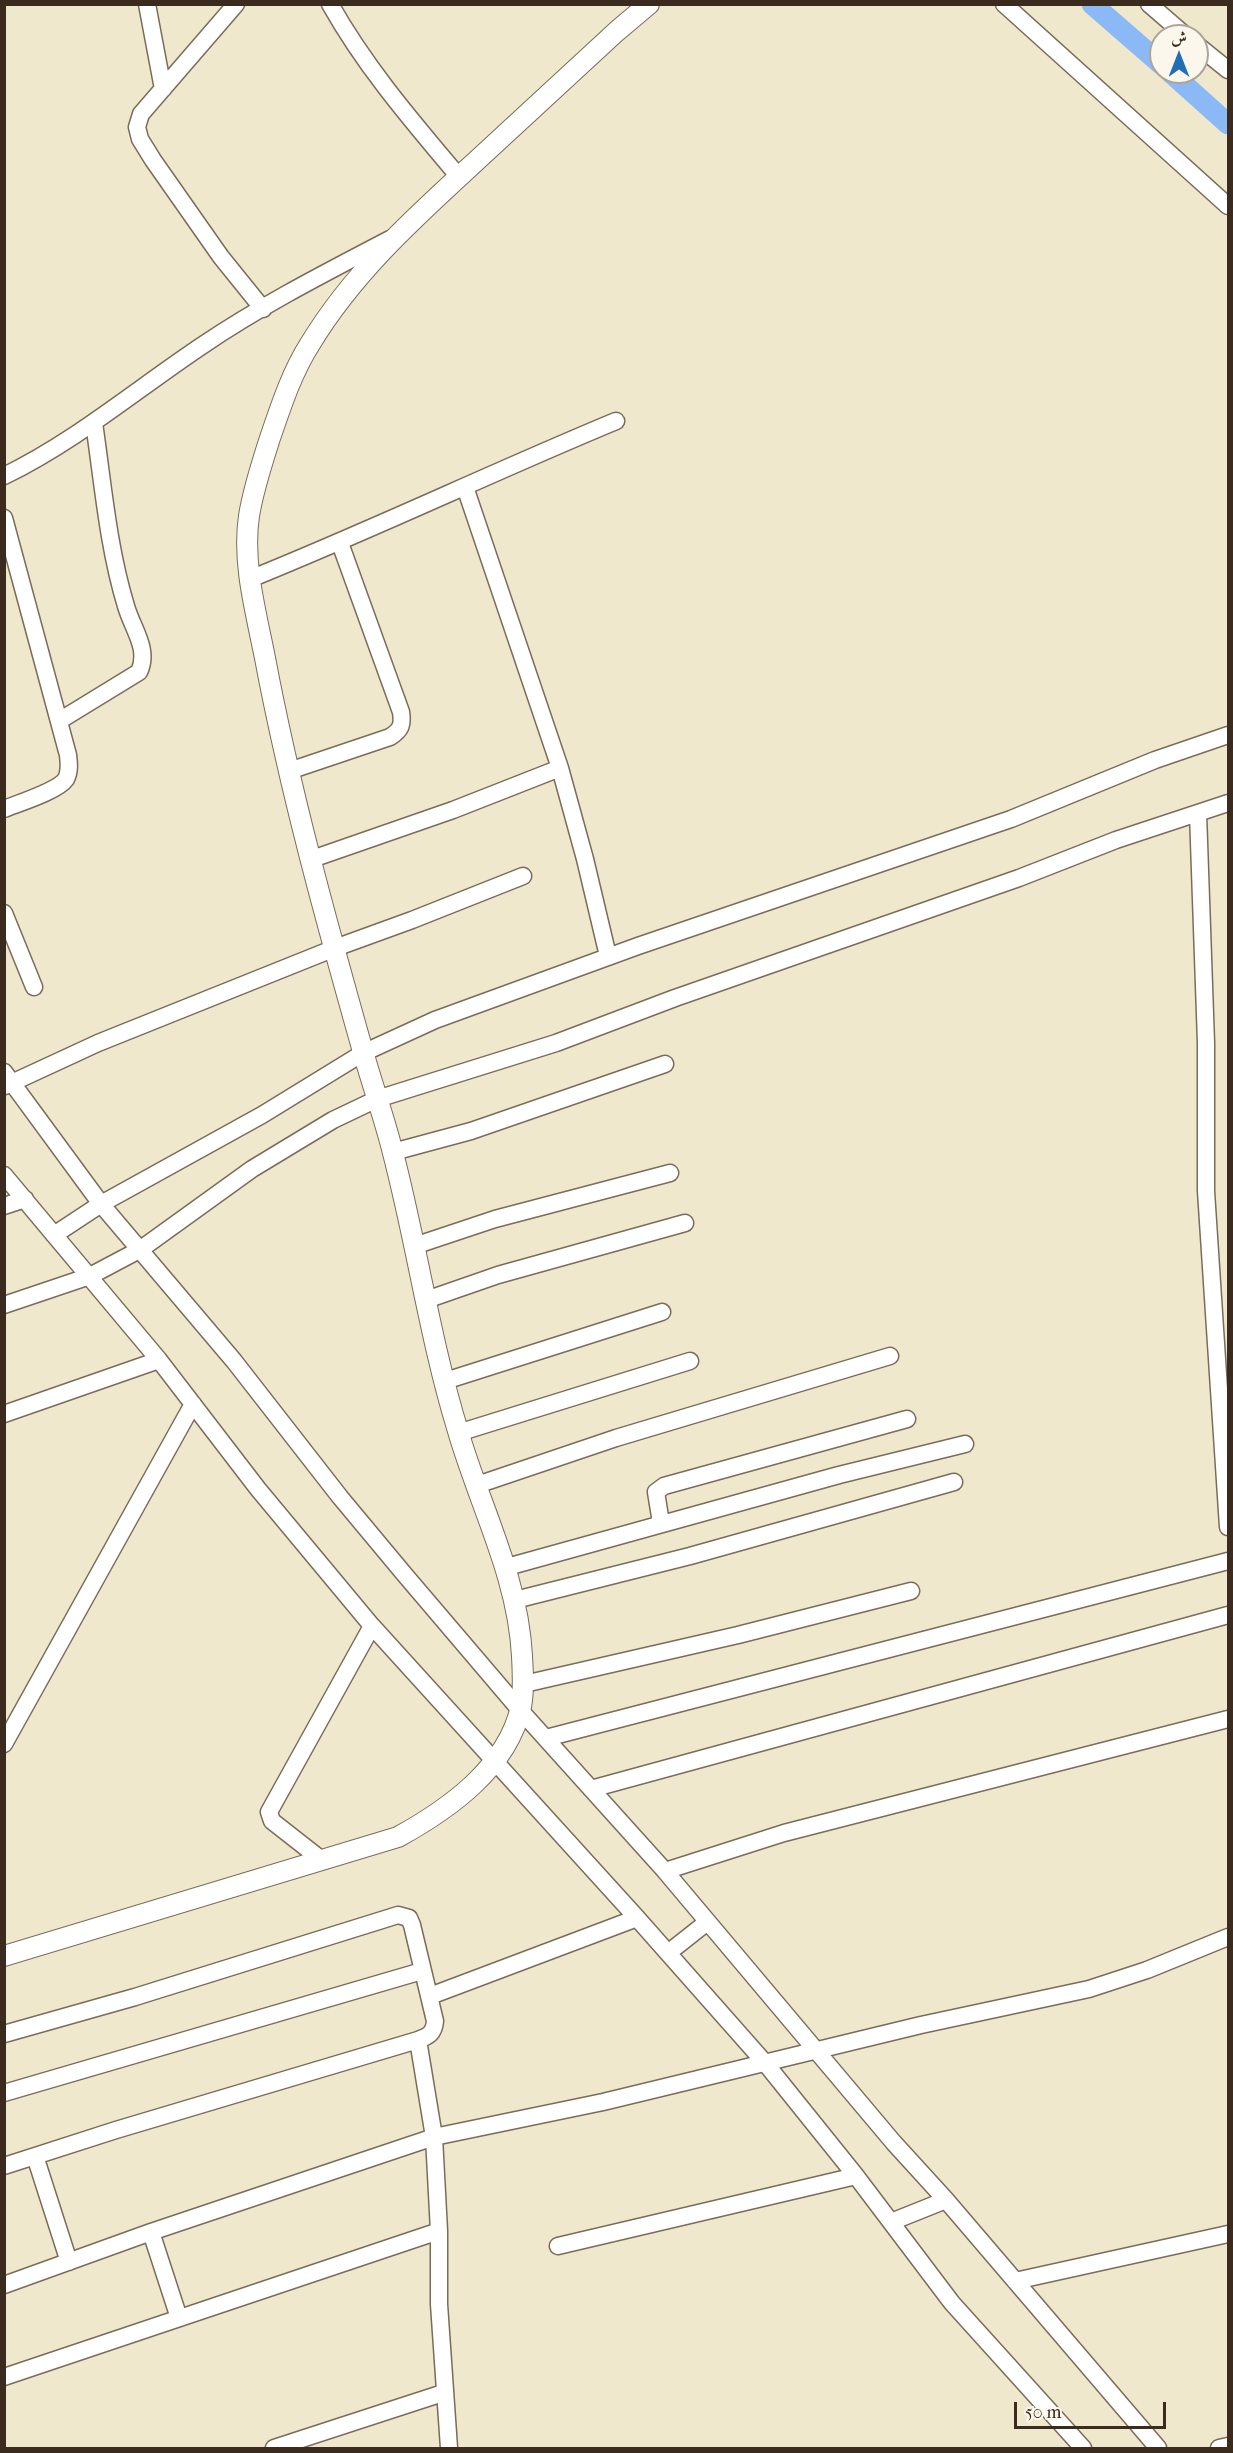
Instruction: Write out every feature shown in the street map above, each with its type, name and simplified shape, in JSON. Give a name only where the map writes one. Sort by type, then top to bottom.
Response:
[{"type":"street","points":[[147,4],[162,89]]},
{"type":"street","points":[[236,4],[141,114],[138,127],[140,139],[221,257],[263,309]]},
{"type":"street","points":[[330,4],[351,41],[390,95],[459,177]]},
{"type":"street","points":[[4,1956],[323,1861],[398,1836],[426,1821],[455,1801],[495,1759],[510,1735],[520,1710],[524,1684],[522,1639],[515,1600],[507,1567],[458,1433],[393,1152],[363,1053],[289,771],[250,579],[247,541],[249,515],[280,407],[308,347],[348,289],[393,237],[649,4]]},
{"type":"street","points":[[1004,4],[1228,207]]},
{"type":"street","points":[[1149,4],[1172,24]]},
{"type":"street","points":[[1209,55],[1228,70]]},
{"type":"street","points":[[4,476],[27,465],[94,423],[204,344],[306,283],[393,237]]},
{"type":"street","points":[[250,579],[340,543],[616,421]]},
{"type":"street","points":[[59,721],[139,672],[144,662],[144,653],[126,609],[117,572],[94,423]]},
{"type":"street","points":[[465,487],[560,768],[608,956]]},
{"type":"street","points":[[4,518],[68,754],[69,769],[65,780],[54,788],[4,809]]},
{"type":"street","points":[[289,771],[390,737],[398,732],[402,723],[401,712],[340,543]]},
{"type":"street","points":[[54,1235],[101,1204],[262,1114],[363,1053],[435,1020],[608,956],[1011,819],[1155,760],[1228,735]]},
{"type":"street","points":[[312,859],[453,810],[560,768]]},
{"type":"street","points":[[4,1305],[90,1276],[141,1249],[252,1169],[333,1120],[377,1099],[556,1043],[675,998],[1019,878],[1116,840],[1228,803]]},
{"type":"street","points":[[1198,813],[1206,1043],[1206,1191],[1228,1527]]},
{"type":"street","points":[[523,876],[7,1080],[101,1204],[234,1361],[355,1514],[520,1710],[664,1871],[894,2143],[946,2200],[1158,2448]]},
{"type":"street","points":[[4,912],[34,987]]},
{"type":"street","points":[[393,1152],[471,1131],[665,1064]]},
{"type":"street","points":[[414,1246],[495,1219],[670,1173]]},
{"type":"street","points":[[4,1175],[159,1360],[258,1489],[372,1626],[495,1759],[766,2064],[856,2176],[952,2303],[1025,2387],[1083,2448]]},
{"type":"street","points":[[4,1206],[25,1199]]},
{"type":"street","points":[[426,1300],[498,1275],[685,1222]]},
{"type":"street","points":[[445,1381],[662,1312]]},
{"type":"street","points":[[477,1485],[627,1435],[890,1356]]},
{"type":"street","points":[[4,1414],[159,1360]]},
{"type":"street","points":[[458,1433],[690,1361]]},
{"type":"street","points":[[4,1744],[193,1404]]},
{"type":"street","points":[[661,1523],[655,1498],[656,1492],[664,1486],[907,1419]]},
{"type":"street","points":[[507,1567],[661,1523],[748,1502],[839,1474],[964,1444]]},
{"type":"street","points":[[515,1600],[690,1556],[954,1482]]},
{"type":"street","points":[[546,1738],[1228,1561]]},
{"type":"street","points":[[524,1684],[738,1635],[911,1591]]},
{"type":"street","points":[[591,1789],[1228,1615]]},
{"type":"street","points":[[323,1861],[272,1821],[268,1812],[372,1626]]},
{"type":"street","points":[[664,1871],[784,1833],[1228,1719]]},
{"type":"street","points":[[4,2034],[135,1997],[398,1915],[409,1918],[430,1996],[435,2027],[429,2036],[418,2040],[116,2130],[4,2166]]},
{"type":"street","points":[[430,1996],[637,1918]]},
{"type":"street","points":[[668,1953],[706,1923]]},
{"type":"street","points":[[4,2284],[434,2137],[603,2102],[816,2050],[1089,1989],[1147,1970],[1228,1937]]},
{"type":"street","points":[[4,2092],[422,1971]]},
{"type":"street","points":[[418,2040],[434,2137],[443,2393],[449,2448]]},
{"type":"street","points":[[35,2156],[69,2262]]},
{"type":"street","points":[[558,2246],[856,2176]]},
{"type":"street","points":[[891,2222],[946,2200]]},
{"type":"street","points":[[4,2377],[439,2231]]},
{"type":"street","points":[[152,2232],[179,2318]]},
{"type":"street","points":[[1015,2281],[1228,2234]]},
{"type":"street","points":[[274,2448],[443,2393]]},
{"type":"street","points":[[1219,2448],[1228,2446]]},
{"type":"waterway","points":[[1092,4],[1149,54]]},
{"type":"waterway","points":[[1183,84],[1228,124]]}]
